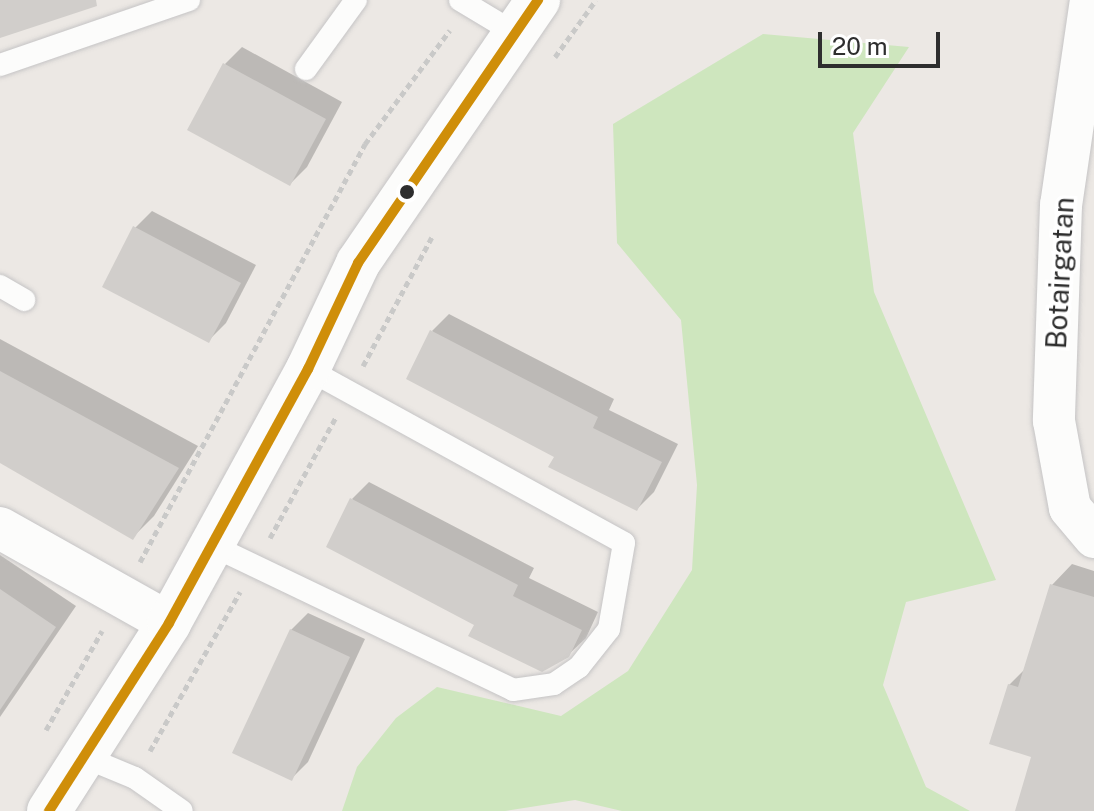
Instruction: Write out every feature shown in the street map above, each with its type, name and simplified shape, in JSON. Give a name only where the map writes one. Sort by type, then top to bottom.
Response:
[{"type":"main road","points":[[49,811],[169,623],[308,369],[358,263],[526,16]]},
{"type":"street","name":"Botairgatan","points":[[1091,0],[1078,206],[1054,421],[1070,508],[1094,537]]},
{"type":"street","points":[[0,528],[169,623]]},
{"type":"lane","points":[[0,65],[189,0]]},
{"type":"lane","points":[[306,69],[356,0]]},
{"type":"lane","points":[[465,3],[526,16]]},
{"type":"lane","points":[[0,286],[24,300]]},
{"type":"lane","points":[[211,545],[513,690],[554,684],[579,667],[609,629],[624,543],[308,369]]},
{"type":"lane","points":[[82,756],[135,778],[182,811]]},
{"type":"path","points":[[38,745],[365,144],[465,3]]},
{"type":"green space","points":[[763,34],[909,47],[853,133],[874,292],[996,580],[906,602],[883,685],[926,787],[970,811],[622,811],[575,800],[505,811],[342,811],[357,767],[396,718],[437,687],[561,716],[628,671],[692,570],[697,485],[681,320],[617,243],[613,124]]},
{"type":"building","points":[[0,0],[96,0],[97,6],[0,38]]},
{"type":"building","points":[[223,63],[326,119],[290,186],[187,130]]},
{"type":"building","points":[[133,226],[241,283],[209,343],[102,287]]},
{"type":"building","points":[[430,330],[598,417],[593,428],[662,462],[637,511],[548,467],[554,457],[406,379]]},
{"type":"building","points":[[0,371],[179,468],[133,540],[0,463]]},
{"type":"building","points":[[350,498],[518,585],[513,596],[582,630],[569,657],[542,672],[468,636],[474,625],[326,547]]},
{"type":"building","points":[[1050,584],[1094,597],[1094,811],[1015,811],[1031,757],[989,744],[1008,684],[1018,687]]},
{"type":"building","points":[[0,589],[56,627],[0,710]]},
{"type":"building","points":[[290,629],[350,657],[292,781],[232,753]]},
{"type":"transit line","points":[[49,811],[169,623],[308,369],[358,263],[538,0]]}]
